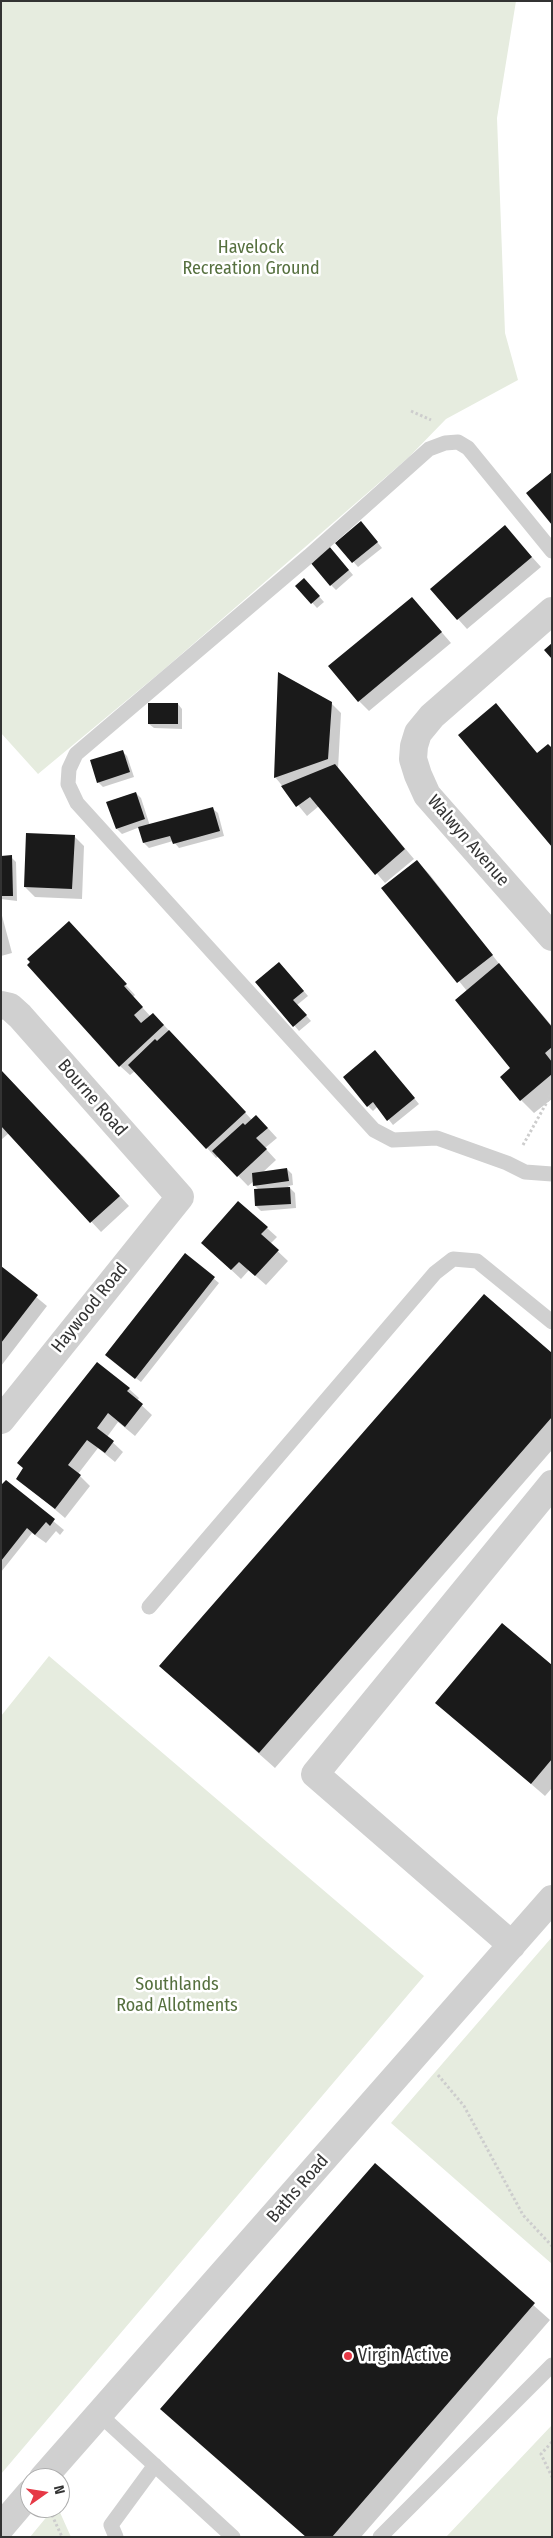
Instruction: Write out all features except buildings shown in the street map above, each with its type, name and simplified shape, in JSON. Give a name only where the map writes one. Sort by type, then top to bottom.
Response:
[{"type":"street","name":"Walwyn Avenue","points":[[552,611],[432,716],[418,733],[414,746],[414,759],[418,775],[428,795],[552,937]]},
{"type":"street","name":"Bourne Road","points":[[1,1005],[10,1007],[20,1016],[180,1197]]},
{"type":"street","name":"Haywood Road","points":[[1,1420],[180,1197]]},
{"type":"street","points":[[512,1945],[315,1774],[552,1484]]},
{"type":"street","name":"Baths Road","points":[[52,2468],[552,1899]]},
{"type":"street","points":[[1,2527],[20,2505]]},
{"type":"lane","points":[[552,551],[468,448],[458,442],[445,443],[430,450],[302,562],[76,754],[69,769],[68,784],[76,803],[374,1130],[392,1140],[437,1138],[512,1165],[525,1172],[552,1174]]},
{"type":"lane","points":[[149,1607],[435,1273],[454,1259],[476,1261],[552,1322]]},
{"type":"lane","points":[[380,2537],[552,2365]]},
{"type":"lane","points":[[100,2415],[233,2537]]},
{"type":"lane","points":[[116,2537],[111,2525],[156,2465]]},
{"type":"path","points":[[512,1165],[552,1093]]},
{"type":"path","points":[[419,2052],[464,2106],[523,2215],[552,2246]]},
{"type":"path","points":[[552,2442],[541,2454],[552,2477]]},
{"type":"path","points":[[53,2518],[62,2537]]},
{"type":"green space","name":"Havelock Recreation Ground","points":[[1,1],[516,1],[497,118],[505,333],[518,380],[446,419],[409,457],[162,671],[38,774],[1,733]]},
{"type":"green space","name":"Southlands Road Allotments","points":[[49,1656],[424,1976],[1,2474],[1,1716]]},
{"type":"green space","points":[[552,1937],[552,2264],[391,2123]]},
{"type":"green space","points":[[552,2425],[552,2537],[446,2537]]},
{"type":"green space","points":[[46,2518],[62,2518],[71,2537],[30,2537]]},
{"type":"place","name":"Virgin Active","points":[[348,2356]]}]
